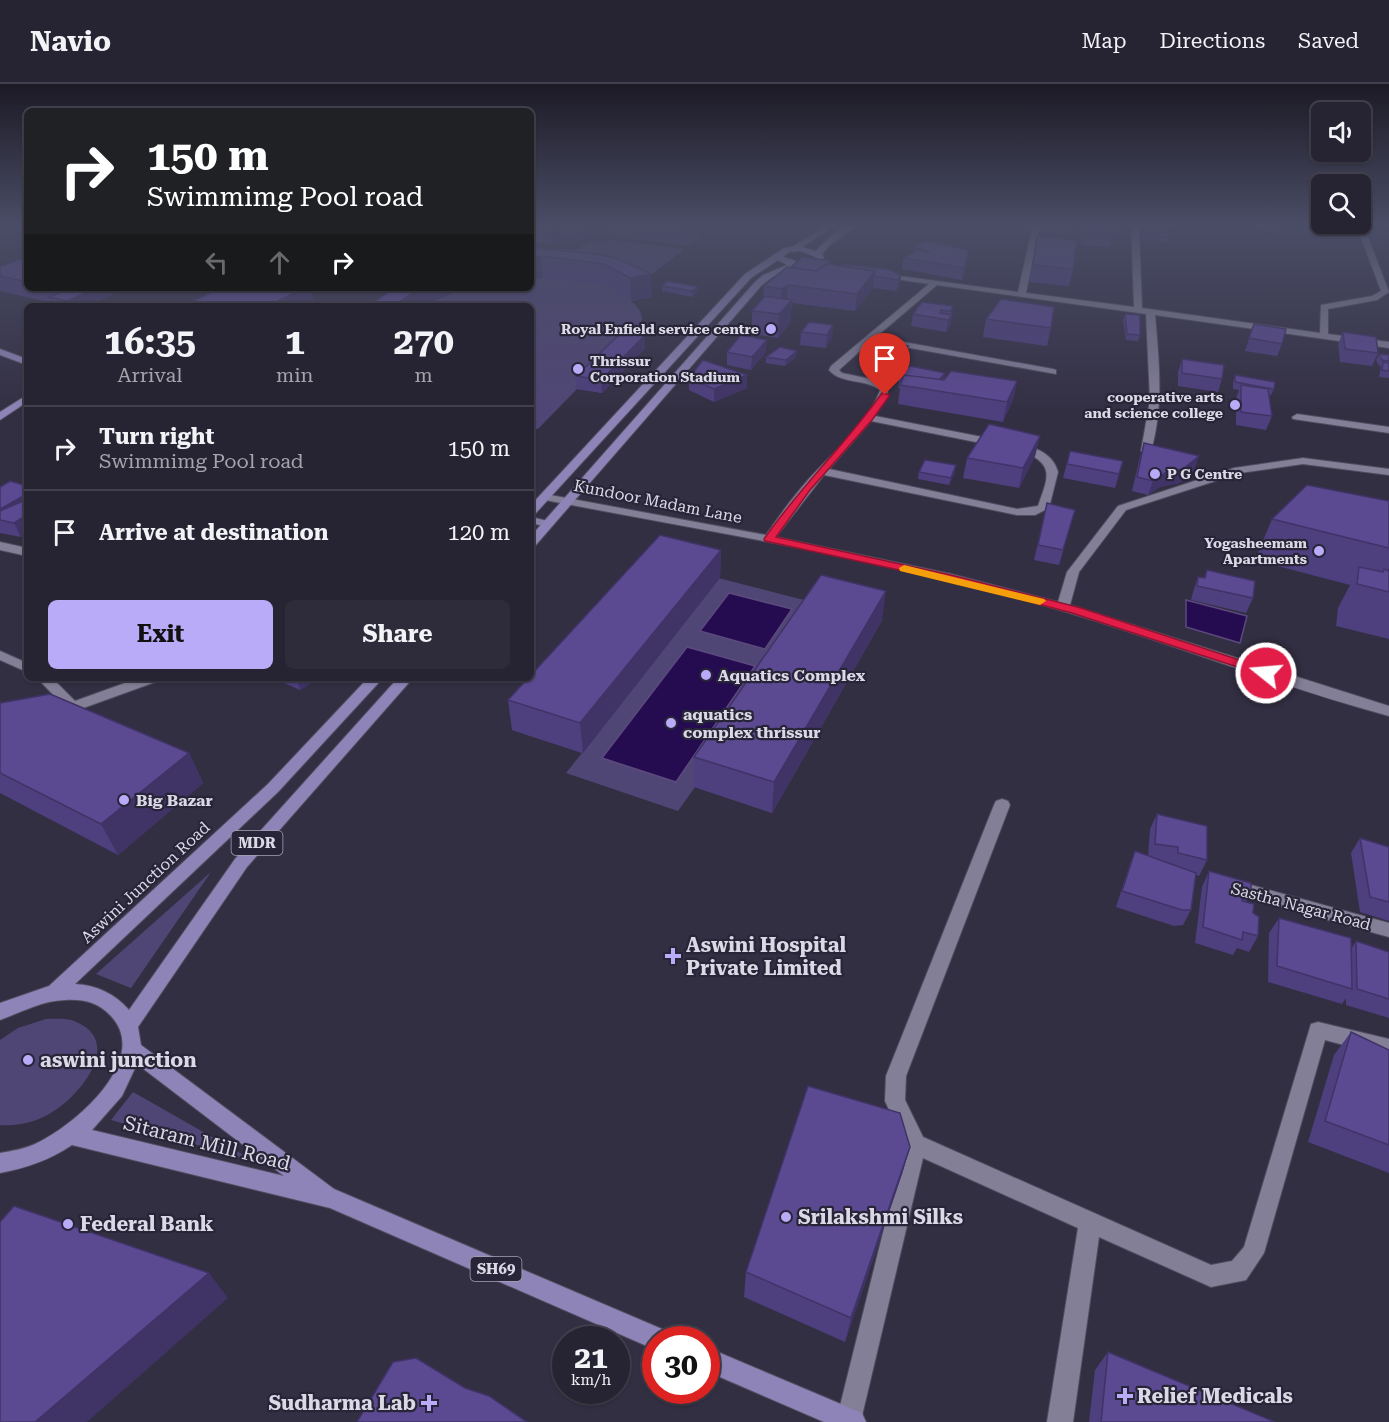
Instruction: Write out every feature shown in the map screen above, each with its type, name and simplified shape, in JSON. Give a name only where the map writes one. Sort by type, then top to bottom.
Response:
[{"type":"main road","points":[[534,509],[738,286]]},
{"type":"main road","points":[[534,540],[756,286]]},
{"type":"main road","points":[[0,352],[24,361]]},
{"type":"main road","points":[[0,417],[24,400]]},
{"type":"main road","points":[[534,521],[548,524]]},
{"type":"main road","name":"MDR","points":[[291,769],[373,681]]},
{"type":"main road","name":"MDR","points":[[129,1025],[241,863],[403,681]]},
{"type":"main road","points":[[291,769],[318,776]]},
{"type":"main road","name":"Aswini Junction Road","points":[[54,993],[262,799],[291,769]]},
{"type":"main road","points":[[2,1164],[39,1152],[71,1135],[102,1108],[123,1078],[132,1049],[129,1025],[118,1009],[102,998],[80,992],[54,993],[3,1008]]},
{"type":"main road","name":"SH69","points":[[132,1049],[331,1198],[642,1332]]},
{"type":"main road","name":"Sitaram Mill Road","points":[[71,1135],[331,1198]]},
{"type":"main road","points":[[720,1365],[851,1421]]},
{"type":"street","points":[[769,539],[822,471],[869,418],[885,395],[885,389],[877,383],[839,375],[834,370],[931,286]]},
{"type":"street","points":[[962,286],[1389,345]]},
{"type":"street","points":[[1022,294],[1024,286]]},
{"type":"street","points":[[1137,286],[1138,310]]},
{"type":"street","points":[[1324,336],[1324,307],[1374,298],[1385,292],[1383,286]]},
{"type":"street","points":[[1146,451],[1150,438],[1154,388],[1150,312]]},
{"type":"street","points":[[870,338],[1053,372]]},
{"type":"street","points":[[1297,417],[1389,430]]},
{"type":"street","points":[[822,471],[1017,512],[1035,512],[1043,507],[1053,473],[1052,464],[1045,456],[1028,449],[869,418]]},
{"type":"street","points":[[1063,608],[1073,572],[1122,508],[1238,470],[1303,461],[1389,472]]},
{"type":"street","name":"Kundoor Madam Lane","points":[[546,497],[769,539],[951,578],[1063,608],[1389,711]]},
{"type":"street","points":[[0,546],[24,551]]},
{"type":"street","points":[[0,655],[24,667]]},
{"type":"street","points":[[47,681],[73,707]]},
{"type":"street","points":[[52,713],[145,681]]},
{"type":"street","points":[[851,1421],[916,1144],[895,1101],[896,1076],[1002,805]]},
{"type":"street","name":"Sastha Nagar Road","points":[[1213,882],[1389,930]]},
{"type":"street","points":[[916,1144],[1211,1276],[1238,1272],[1253,1254],[1318,1030],[1389,1048]]},
{"type":"street","points":[[1060,1422],[1090,1222]]},
{"type":"shaded area","name":"Thrissur Corporation Stadium","points":[[534,286],[623,286],[638,289],[652,297],[631,301],[638,308],[642,319],[638,329],[623,345],[645,348],[602,393],[577,389],[539,428],[534,430],[534,303],[410,303],[432,291],[534,291]]},
{"type":"shaded area","name":"Aquatics Complex","points":[[660,563],[882,620],[772,813],[695,787],[678,811],[566,773],[582,753],[512,730]]},
{"type":"shaded area","points":[[729,593],[792,609],[765,649],[700,631]]},
{"type":"shaded area","points":[[1186,600],[1247,616],[1240,643],[1186,627]]},
{"type":"shaded area","points":[[687,647],[755,666],[676,782],[602,758]]},
{"type":"shaded area","points":[[211,872],[131,988],[96,974]]},
{"type":"shaded area","points":[[46,1019],[71,1020],[89,1030],[96,1042],[97,1055],[92,1069],[73,1096],[49,1114],[25,1123],[0,1125],[0,1040],[18,1028]]},
{"type":"shaded area","points":[[133,1092],[256,1162],[111,1120]]},
{"type":"building","points":[[665,286],[698,287],[692,291]]},
{"type":"building","points":[[767,286],[786,286],[782,289]]},
{"type":"building","points":[[799,286],[863,286],[857,294]]},
{"type":"building","points":[[64,291],[90,291],[67,301],[49,297]]},
{"type":"building","points":[[214,291],[298,291],[274,303],[189,303]]},
{"type":"building","points":[[390,291],[415,291],[398,303],[373,303]]},
{"type":"building","points":[[765,296],[792,300],[779,314],[752,311]]},
{"type":"building","points":[[1001,299],[1054,307],[1051,328],[986,319]]},
{"type":"building","points":[[922,302],[953,306],[951,311],[941,310],[940,313],[952,315],[948,320],[913,314]]},
{"type":"building","points":[[1125,314],[1140,315],[1140,335],[1127,334]]},
{"type":"building","points":[[809,322],[833,325],[827,335],[801,332]]},
{"type":"building","points":[[1254,324],[1286,329],[1282,344],[1249,338]]},
{"type":"building","points":[[1343,332],[1376,337],[1378,353],[1345,349]]},
{"type":"building","points":[[621,333],[644,336],[601,380],[576,376]]},
{"type":"building","points":[[741,335],[767,340],[752,357],[727,352]]},
{"type":"building","points":[[876,340],[908,346],[894,361],[861,353]]},
{"type":"building","points":[[780,347],[797,351],[786,360],[766,357]]},
{"type":"building","points":[[1379,354],[1389,355],[1389,361],[1382,360]]},
{"type":"building","points":[[1182,359],[1224,365],[1222,379],[1182,373]]},
{"type":"building","points":[[703,360],[747,375],[714,389],[689,378]]},
{"type":"building","points":[[1383,362],[1389,363],[1389,371],[1382,370]]},
{"type":"building","points":[[910,366],[945,373],[939,380],[900,375]]},
{"type":"building","points":[[951,371],[1017,381],[1007,402],[900,385],[904,375],[944,380]]},
{"type":"building","points":[[1235,375],[1275,382],[1274,389],[1235,382]]},
{"type":"building","points":[[1241,385],[1268,389],[1272,416],[1241,412]]},
{"type":"building","points":[[989,424],[1040,436],[1023,468],[967,458]]},
{"type":"building","points":[[1144,443],[1199,456],[1183,469],[1165,473],[1153,481],[1137,477]]},
{"type":"building","points":[[1070,451],[1123,461],[1119,474],[1067,464]]},
{"type":"building","points":[[925,460],[956,465],[951,478],[919,472]]},
{"type":"building","points":[[10,481],[24,485],[24,496],[0,509],[0,487]]},
{"type":"building","points":[[1307,485],[1389,501],[1389,548],[1272,519]]},
{"type":"building","points":[[24,501],[24,517],[14,523],[0,520],[0,511]]},
{"type":"building","points":[[1047,503],[1075,510],[1063,550],[1038,545]]},
{"type":"building","points":[[660,535],[721,550],[580,723],[508,700],[525,681],[534,681],[534,672]]},
{"type":"building","points":[[1359,567],[1389,571],[1389,592],[1357,584]]},
{"type":"building","points":[[1207,570],[1255,581],[1253,598],[1197,586],[1198,577],[1205,578]]},
{"type":"building","points":[[821,575],[886,591],[774,782],[694,757]]},
{"type":"building","points":[[50,694],[189,753],[101,824],[0,773],[0,703]]},
{"type":"building","points":[[1157,814],[1207,826],[1207,860],[1178,853],[1178,847],[1155,844]]},
{"type":"building","points":[[1360,838],[1389,847],[1389,902],[1370,897]]},
{"type":"building","points":[[1135,851],[1196,873],[1191,910],[1182,910],[1122,891]]},
{"type":"building","points":[[1209,871],[1251,883],[1251,893],[1243,891],[1242,901],[1254,904],[1253,913],[1259,917],[1258,936],[1243,932],[1242,940],[1203,927]]},
{"type":"building","points":[[1279,918],[1351,938],[1352,989],[1277,966]]},
{"type":"building","points":[[1356,941],[1389,952],[1389,999],[1357,989]]},
{"type":"building","points":[[1351,1032],[1389,1050],[1389,1145],[1325,1121]]},
{"type":"building","points":[[808,1086],[900,1113],[910,1147],[851,1318],[746,1272]]},
{"type":"building","points":[[14,1206],[209,1273],[35,1422],[0,1422],[0,1222]]},
{"type":"building","points":[[1108,1352],[1275,1422],[1101,1422]]},
{"type":"building","points":[[416,1358],[465,1388],[489,1396],[527,1422],[357,1422],[393,1362]]},
{"type":"slow traffic","points":[[904,568],[1040,601]]},
{"type":"place","name":"Royal Enfield service centre","points":[[771,329]]},
{"type":"place","name":"Thrissur Corporation Stadium","points":[[578,369]]},
{"type":"place","name":"cooperative arts and science college","points":[[1235,405]]},
{"type":"place","name":"P G Centre","points":[[1155,474]]},
{"type":"place","name":"Yogasheemam Apartments","points":[[1319,551]]},
{"type":"place","name":"Aquatics Complex","points":[[706,675]]},
{"type":"place","name":"aquatics complex thrissur","points":[[671,723]]},
{"type":"place","name":"Big Bazar","points":[[124,800]]},
{"type":"place","name":"Aswini Hospital Private Limited","points":[[673,956]]},
{"type":"place","name":"aswini junction","points":[[28,1060]]},
{"type":"place","name":"Srilakshmi Silks","points":[[786,1217]]},
{"type":"place","name":"Federal Bank","points":[[68,1224]]},
{"type":"place","name":"Relief Medicals","points":[[1125,1396]]},
{"type":"place","name":"Sudharma Lab","points":[[429,1403]]},
{"type":"route","points":[[885,395],[869,418],[806,488],[769,539],[951,578],[1077,611],[1266,673]]}]
